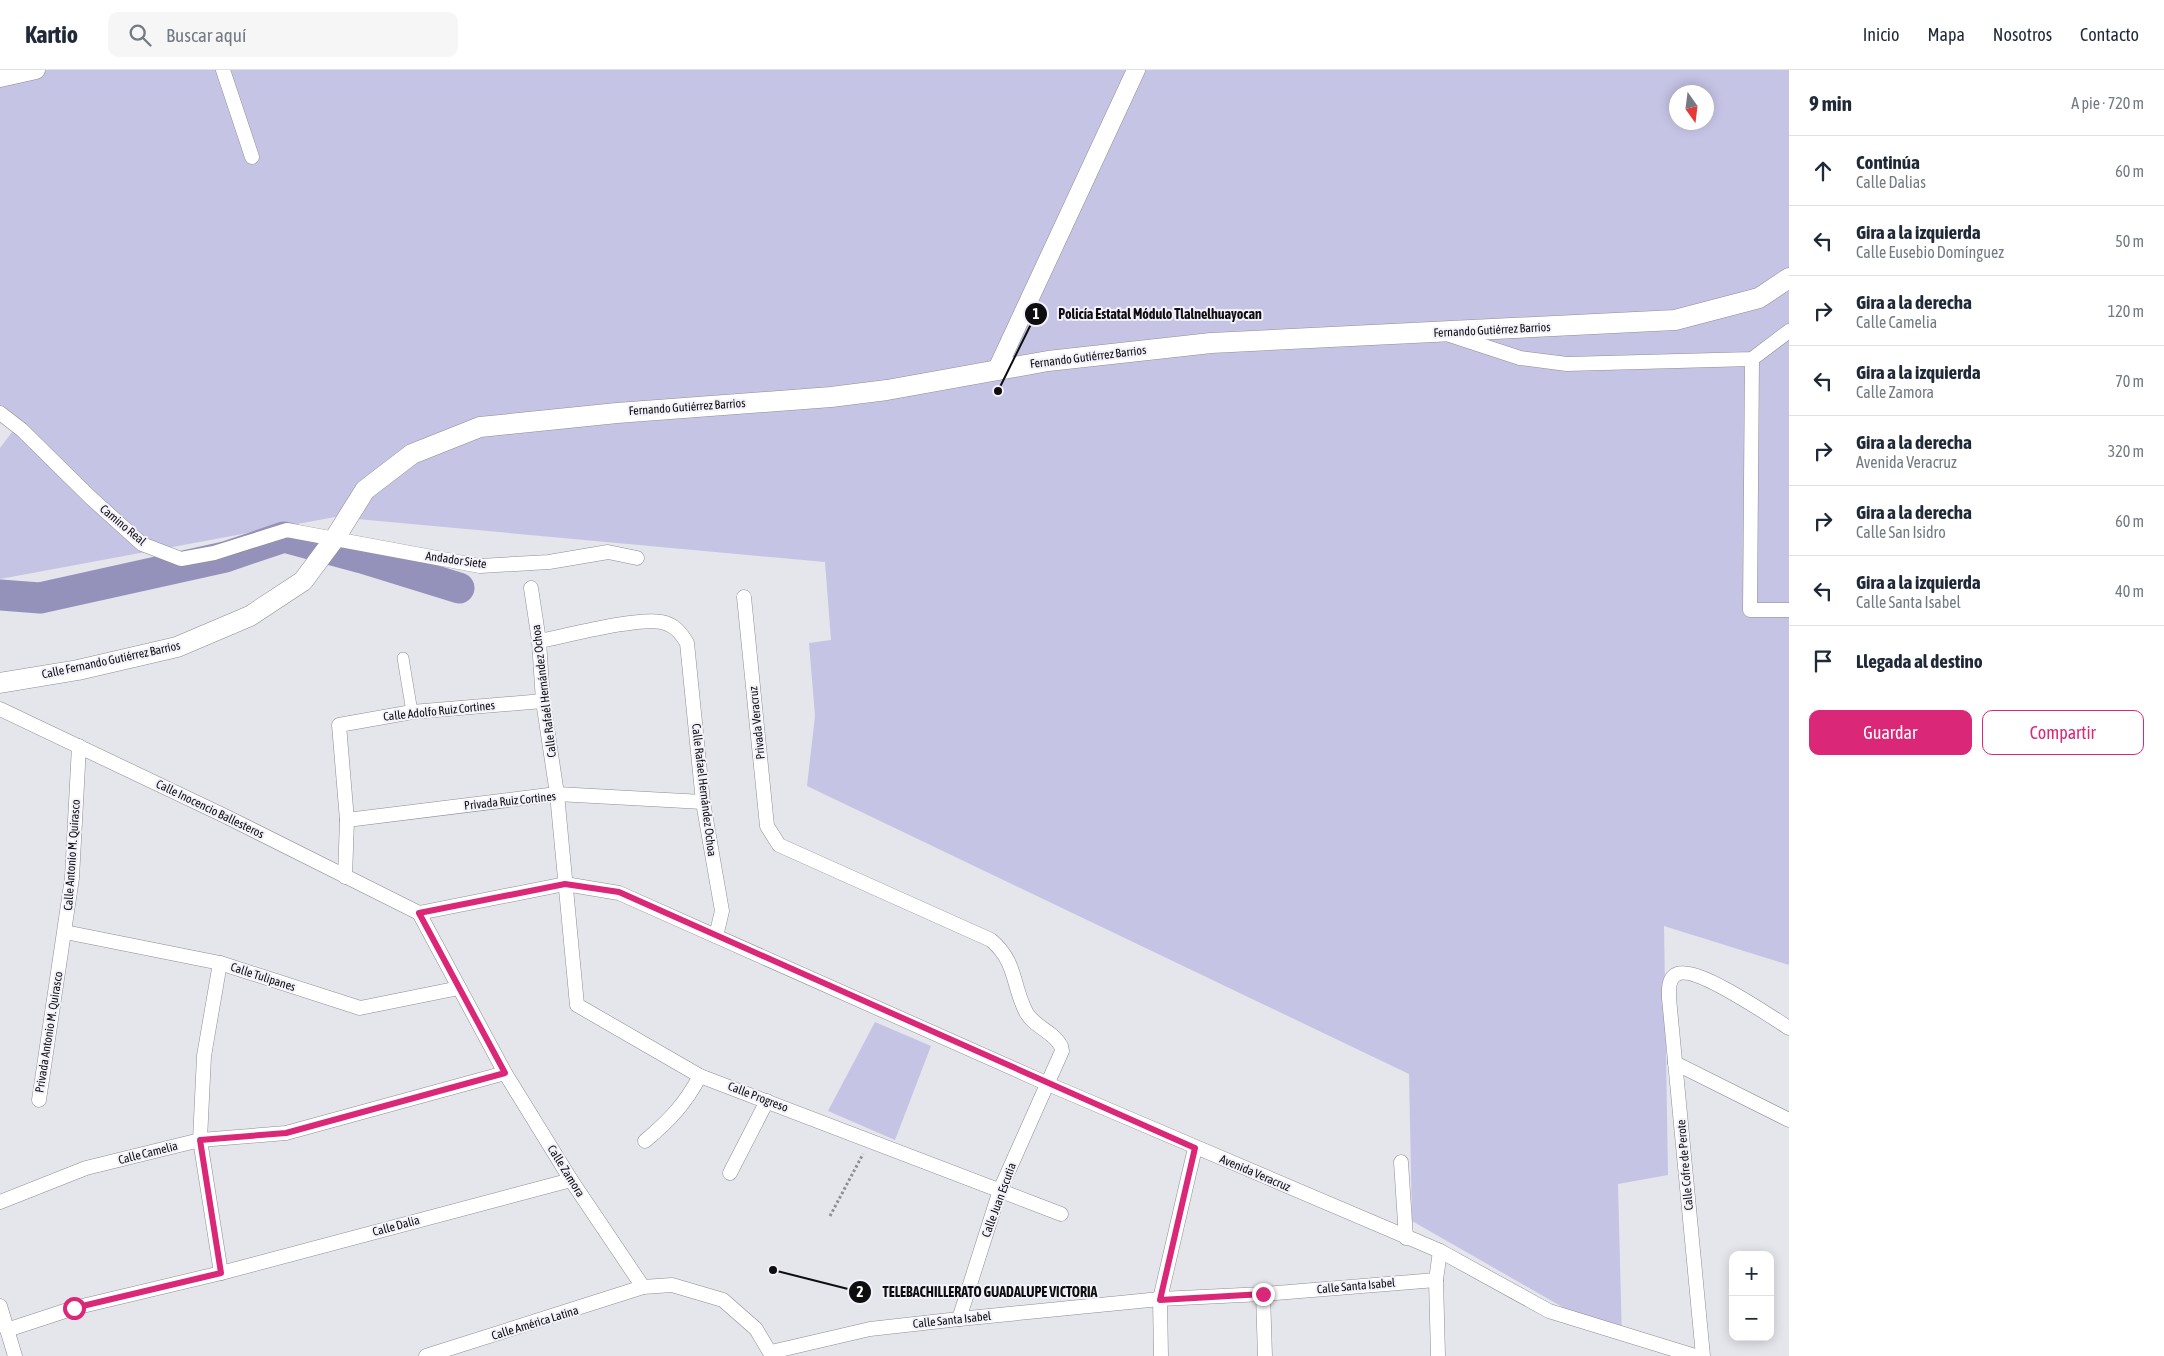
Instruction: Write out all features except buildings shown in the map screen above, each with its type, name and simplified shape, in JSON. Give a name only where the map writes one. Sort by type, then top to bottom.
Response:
[{"type":"main road","name":"Fernando Gutiérrez Barrios","points":[[331,543],[365,490],[412,454],[480,427],[617,413],[887,390],[997,369],[1104,353],[1211,343],[1444,333],[1675,320],[1759,298],[1789,278]]},
{"type":"main road","name":"Calle Fernando Gutiérrez Barrios","points":[[0,683],[78,670],[177,647],[250,616],[302,581],[331,543]]},
{"type":"street","points":[[0,78],[36,70]]},
{"type":"street","points":[[224,70],[252,157]]},
{"type":"street","points":[[997,369],[1136,70]]},
{"type":"street","points":[[1444,333],[1520,358],[1567,364],[1752,359],[1789,331]]},
{"type":"street","points":[[1752,359],[1750,610],[1789,610]]},
{"type":"street","name":"Camino Real","points":[[0,413],[22,430],[91,498],[142,544],[181,559],[214,553],[287,530],[331,543]]},
{"type":"street","name":"Andador Siete","points":[[331,543],[480,566],[549,562],[608,552],[637,558]]},
{"type":"street","name":"Calle Rafaél Hernández Ochoa","points":[[531,588],[539,641],[543,701],[557,794],[565,884]]},
{"type":"street","name":"Privada Veracruz","points":[[744,597],[767,826],[779,845]]},
{"type":"street","name":"Calle Rafael Hernández Ochoa","points":[[539,641],[638,622],[662,622],[679,630],[687,643],[703,802],[722,911],[716,936]]},
{"type":"street","points":[[403,658],[412,712]]},
{"type":"street","name":"Calle Adolfo Ruiz Cortines","points":[[346,877],[347,820],[339,725],[412,712],[543,701]]},
{"type":"street","name":"Calle Inocencio Ballesteros","points":[[0,709],[419,913]]},
{"type":"street","name":"Calle Antonio M. Quirasco","points":[[60,963],[72,878],[79,746]]},
{"type":"street","name":"Privada Ruiz Cortines","points":[[347,820],[557,794],[703,802]]},
{"type":"street","name":"Calle Juan Escutia","points":[[779,845],[992,940],[1004,951],[1025,1011],[1033,1022],[1062,1046],[1062,1051],[1048,1084],[1000,1190],[959,1319]]},
{"type":"street","name":"Avenida Veracruz","points":[[419,913],[565,884],[619,892],[1048,1084],[1440,1251],[1549,1310],[1695,1356]]},
{"type":"street","name":"Calle Progreso","points":[[565,884],[576,1005],[700,1076],[1061,1214]]},
{"type":"street","name":"Calle Zamora","points":[[419,913],[505,1073],[571,1180],[643,1287]]},
{"type":"street","name":"Calle Tulipanes","points":[[65,932],[220,963],[360,1008],[459,988]]},
{"type":"street","name":"Privada Antonio M. Quirasco","points":[[39,1100],[60,963]]},
{"type":"street","points":[[220,963],[204,1056],[200,1140],[221,1273]]},
{"type":"street","name":"Calle Cofre de Perote","points":[[1703,1356],[1669,998],[1670,982],[1680,972],[1688,973],[1723,987],[1789,1028]]},
{"type":"street","points":[[1675,1063],[1789,1120]]},
{"type":"street","name":"Calle Camelia","points":[[0,1202],[86,1168],[200,1140],[286,1133],[505,1073]]},
{"type":"street","points":[[645,1141],[672,1118],[688,1099],[700,1076]]},
{"type":"street","points":[[730,1173],[768,1101]]},
{"type":"street","points":[[1160,1356],[1160,1300],[1195,1148]]},
{"type":"street","points":[[1401,1162],[1406,1238]]},
{"type":"street","name":"Calle Dalia","points":[[8,1330],[74,1308],[221,1273],[571,1180]]},
{"type":"street","points":[[1438,1356],[1436,1280],[1440,1251]]},
{"type":"street","name":"Calle Santa Isabel","points":[[771,1354],[870,1329],[959,1319],[1160,1300],[1436,1280]]},
{"type":"street","points":[[643,1287],[672,1285],[723,1300],[756,1329],[771,1354]]},
{"type":"street","name":"Calle América Latina","points":[[426,1356],[643,1287]]},
{"type":"street","points":[[1263,1294],[1265,1356]]},
{"type":"street","points":[[0,1306],[15,1356]]},
{"type":"path","points":[[830,1216],[871,1141]]},
{"type":"shaded area","points":[[0,70],[1789,70],[1789,965],[1664,926],[1668,1175],[1618,1184],[1622,1341],[1412,1221],[1409,1074],[807,786],[815,716],[809,643],[831,640],[825,562],[335,517],[0,579],[0,448],[18,424],[0,415]]},
{"type":"shaded area","points":[[875,1022],[931,1046],[895,1140],[828,1111]]},
{"type":"waterway","points":[[0,595],[40,598],[225,557],[284,537],[362,558],[459,588]]},
{"type":"place","name":"Policía Estatal Módulo Tlalnelhuayocan","points":[[998,391]]},
{"type":"place","name":"TELEBACHILLERATO GUADALUPE VICTORIA","points":[[773,1270]]},
{"type":"route","points":[[74,1308],[221,1273],[200,1140],[286,1133],[505,1073],[419,913],[514,892],[565,884],[619,892],[1195,1148],[1160,1300],[1263,1294]]}]
